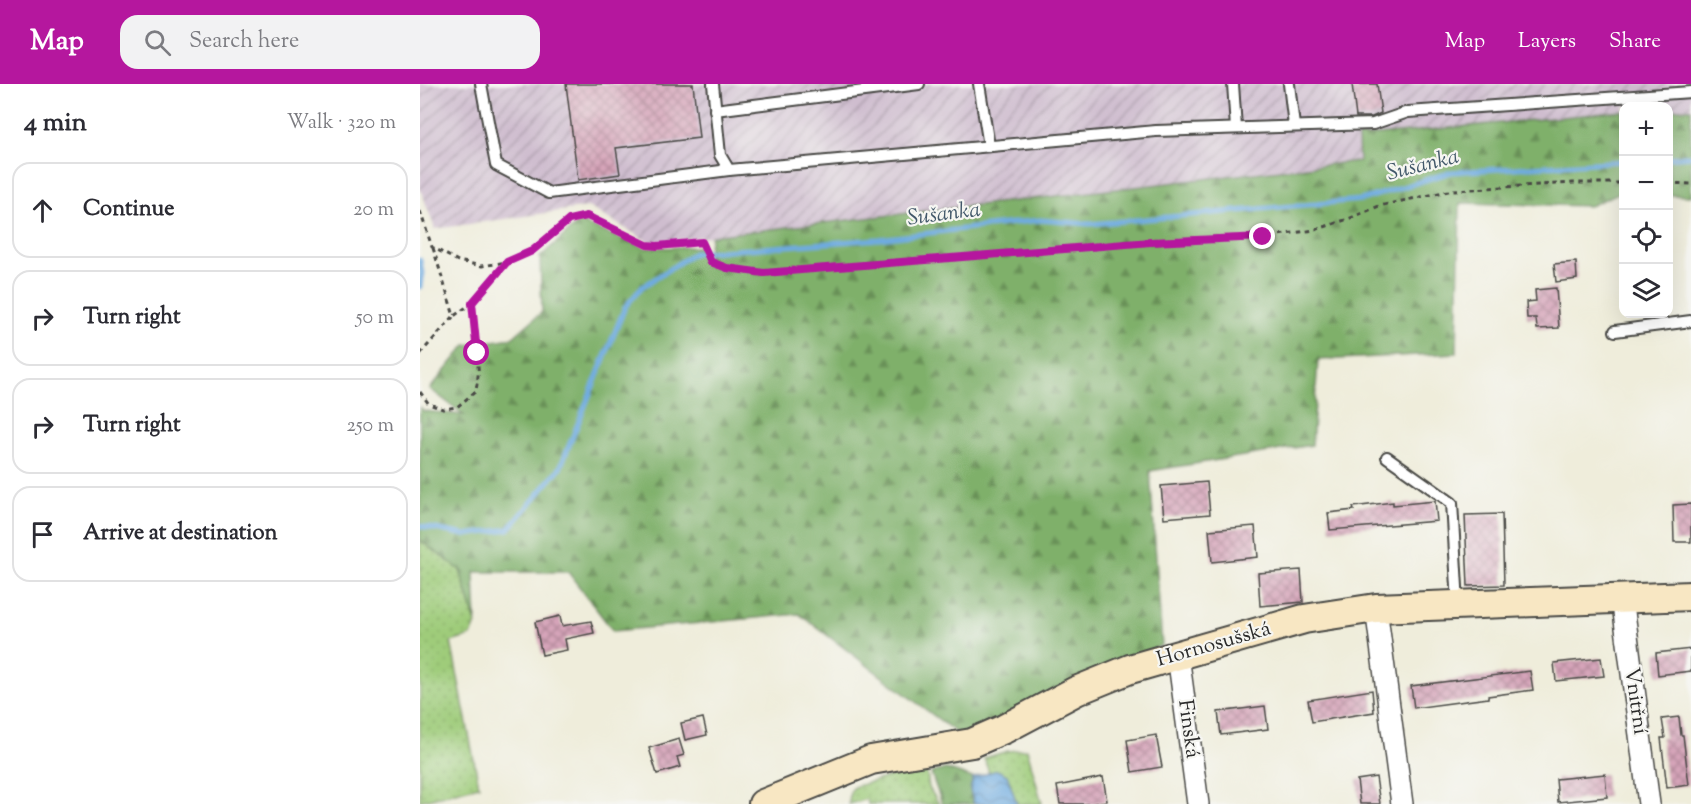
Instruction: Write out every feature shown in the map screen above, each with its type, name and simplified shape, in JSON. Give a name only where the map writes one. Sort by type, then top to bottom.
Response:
[{"type":"street","name":"Hornosušská","points":[[763,804],[871,760],[972,743],[1076,691],[1130,669],[1304,619],[1376,608],[1691,596]]},
{"type":"street","name":"Vnitřní","points":[[1622,597],[1649,804]]},
{"type":"street","points":[[1376,608],[1402,804]]},
{"type":"street","name":"Finská","points":[[1178,655],[1198,804]]},
{"type":"lane","points":[[481,84],[496,165],[549,193],[729,170],[1156,131],[1373,124],[1408,112],[1691,92]]},
{"type":"lane","points":[[712,84],[720,155],[729,170]]},
{"type":"lane","points":[[715,110],[919,84]]},
{"type":"lane","points":[[979,84],[989,146]]},
{"type":"lane","points":[[1233,84],[1236,128]]},
{"type":"lane","points":[[1289,84],[1293,126]]},
{"type":"lane","points":[[1615,331],[1691,321]]},
{"type":"lane","points":[[1387,457],[1452,504],[1458,604]]},
{"type":"path","points":[[432,247],[458,261],[482,266],[507,262],[532,251],[569,220],[587,216],[647,245],[702,242],[711,262],[727,268],[764,273],[1151,242],[1263,237],[1315,230],[1379,206],[1453,190],[1573,183],[1619,183]]},
{"type":"path","points":[[1673,183],[1691,184]]},
{"type":"path","points":[[420,211],[454,316]]},
{"type":"path","points":[[420,354],[454,316],[472,303],[507,262]]},
{"type":"path","points":[[420,392],[429,404],[443,409],[458,407],[476,390],[479,369],[472,303]]},
{"type":"shaded area","points":[[420,84],[1691,84],[1691,136],[1673,138],[1673,102],[1619,102],[1619,141],[1384,158],[651,243],[588,207],[435,229],[420,188]]},
{"type":"green space","points":[[1673,109],[1691,109],[1691,196],[1673,195]]},
{"type":"green space","points":[[1619,111],[1619,193],[1590,206],[1460,203],[1457,353],[1318,360],[1312,445],[1150,471],[1162,645],[962,737],[799,614],[613,631],[568,572],[474,572],[476,623],[460,570],[420,540],[420,407],[424,411],[464,415],[430,389],[466,345],[512,338],[542,312],[540,257],[579,222],[645,248],[699,247],[706,263],[711,236],[1359,161],[1358,137]]},
{"type":"green space","points":[[420,540],[460,570],[476,623],[471,636],[451,642],[479,786],[420,801]]},
{"type":"green space","points":[[1027,749],[1042,804],[1017,804],[1007,775],[997,770],[989,773],[984,758],[1008,751]]},
{"type":"green space","points":[[946,769],[973,778],[970,790],[974,804],[942,804],[931,773]]},
{"type":"green space","points":[[927,773],[929,788],[939,804],[868,804],[867,799],[849,804],[850,792],[854,787],[895,775]]},
{"type":"water","points":[[997,770],[1007,775],[1017,804],[974,804],[970,790],[973,778]]},
{"type":"building","points":[[566,84],[693,84],[699,138],[616,148],[620,174],[578,180]]},
{"type":"building","points":[[1352,84],[1377,84],[1381,113],[1372,117],[1356,117]]},
{"type":"building","points":[[1576,262],[1577,279],[1556,282],[1554,264]]},
{"type":"building","points":[[1556,288],[1559,328],[1537,329],[1536,318],[1527,318],[1526,302],[1536,301],[1535,290]]},
{"type":"building","points":[[1207,482],[1210,514],[1164,518],[1161,486]]},
{"type":"building","points":[[1435,501],[1437,521],[1330,530],[1328,513],[1393,502],[1393,505]]},
{"type":"building","points":[[1691,504],[1691,542],[1674,542],[1673,505]]},
{"type":"building","points":[[1502,514],[1504,585],[1468,586],[1465,515]]},
{"type":"building","points":[[1255,526],[1258,557],[1212,562],[1209,530]]},
{"type":"building","points":[[1301,570],[1303,602],[1260,606],[1258,573]]},
{"type":"building","points":[[560,616],[562,626],[591,621],[594,633],[565,639],[567,650],[542,655],[535,622]]},
{"type":"building","points":[[1691,649],[1691,671],[1658,675],[1656,653]]},
{"type":"building","points":[[1601,658],[1604,676],[1556,681],[1554,663]]},
{"type":"building","points":[[1530,671],[1533,690],[1414,708],[1411,686]]},
{"type":"building","points":[[1372,690],[1374,712],[1312,722],[1308,700]]},
{"type":"building","points":[[1265,706],[1268,729],[1221,735],[1218,712]]},
{"type":"building","points":[[1679,717],[1689,785],[1667,788],[1661,738],[1665,738],[1662,719]]},
{"type":"building","points":[[703,718],[707,735],[685,740],[681,723]]},
{"type":"building","points":[[1156,735],[1162,767],[1132,772],[1127,740]]},
{"type":"building","points":[[679,739],[684,755],[677,757],[680,767],[657,774],[649,748]]},
{"type":"building","points":[[1605,774],[1607,797],[1558,802],[1556,779]]},
{"type":"building","points":[[1103,777],[1107,801],[1091,804],[1060,804],[1057,786]]},
{"type":"building","points":[[1376,777],[1380,804],[1360,804],[1357,780]]},
{"type":"waterway","name":"Sušanka","points":[[1673,158],[1691,156]]},
{"type":"waterway","name":"Sušanka","points":[[420,526],[465,535],[509,529],[560,468],[625,307],[642,287],[694,253],[879,239],[1040,220],[1090,224],[1361,200],[1451,172],[1619,161]]},
{"type":"waterway","points":[[420,260],[422,273],[420,287]]},
{"type":"route","points":[[477,353],[472,303],[507,262],[532,251],[569,220],[587,216],[647,245],[702,242],[711,262],[727,268],[764,273],[1151,242],[1263,237]]}]
